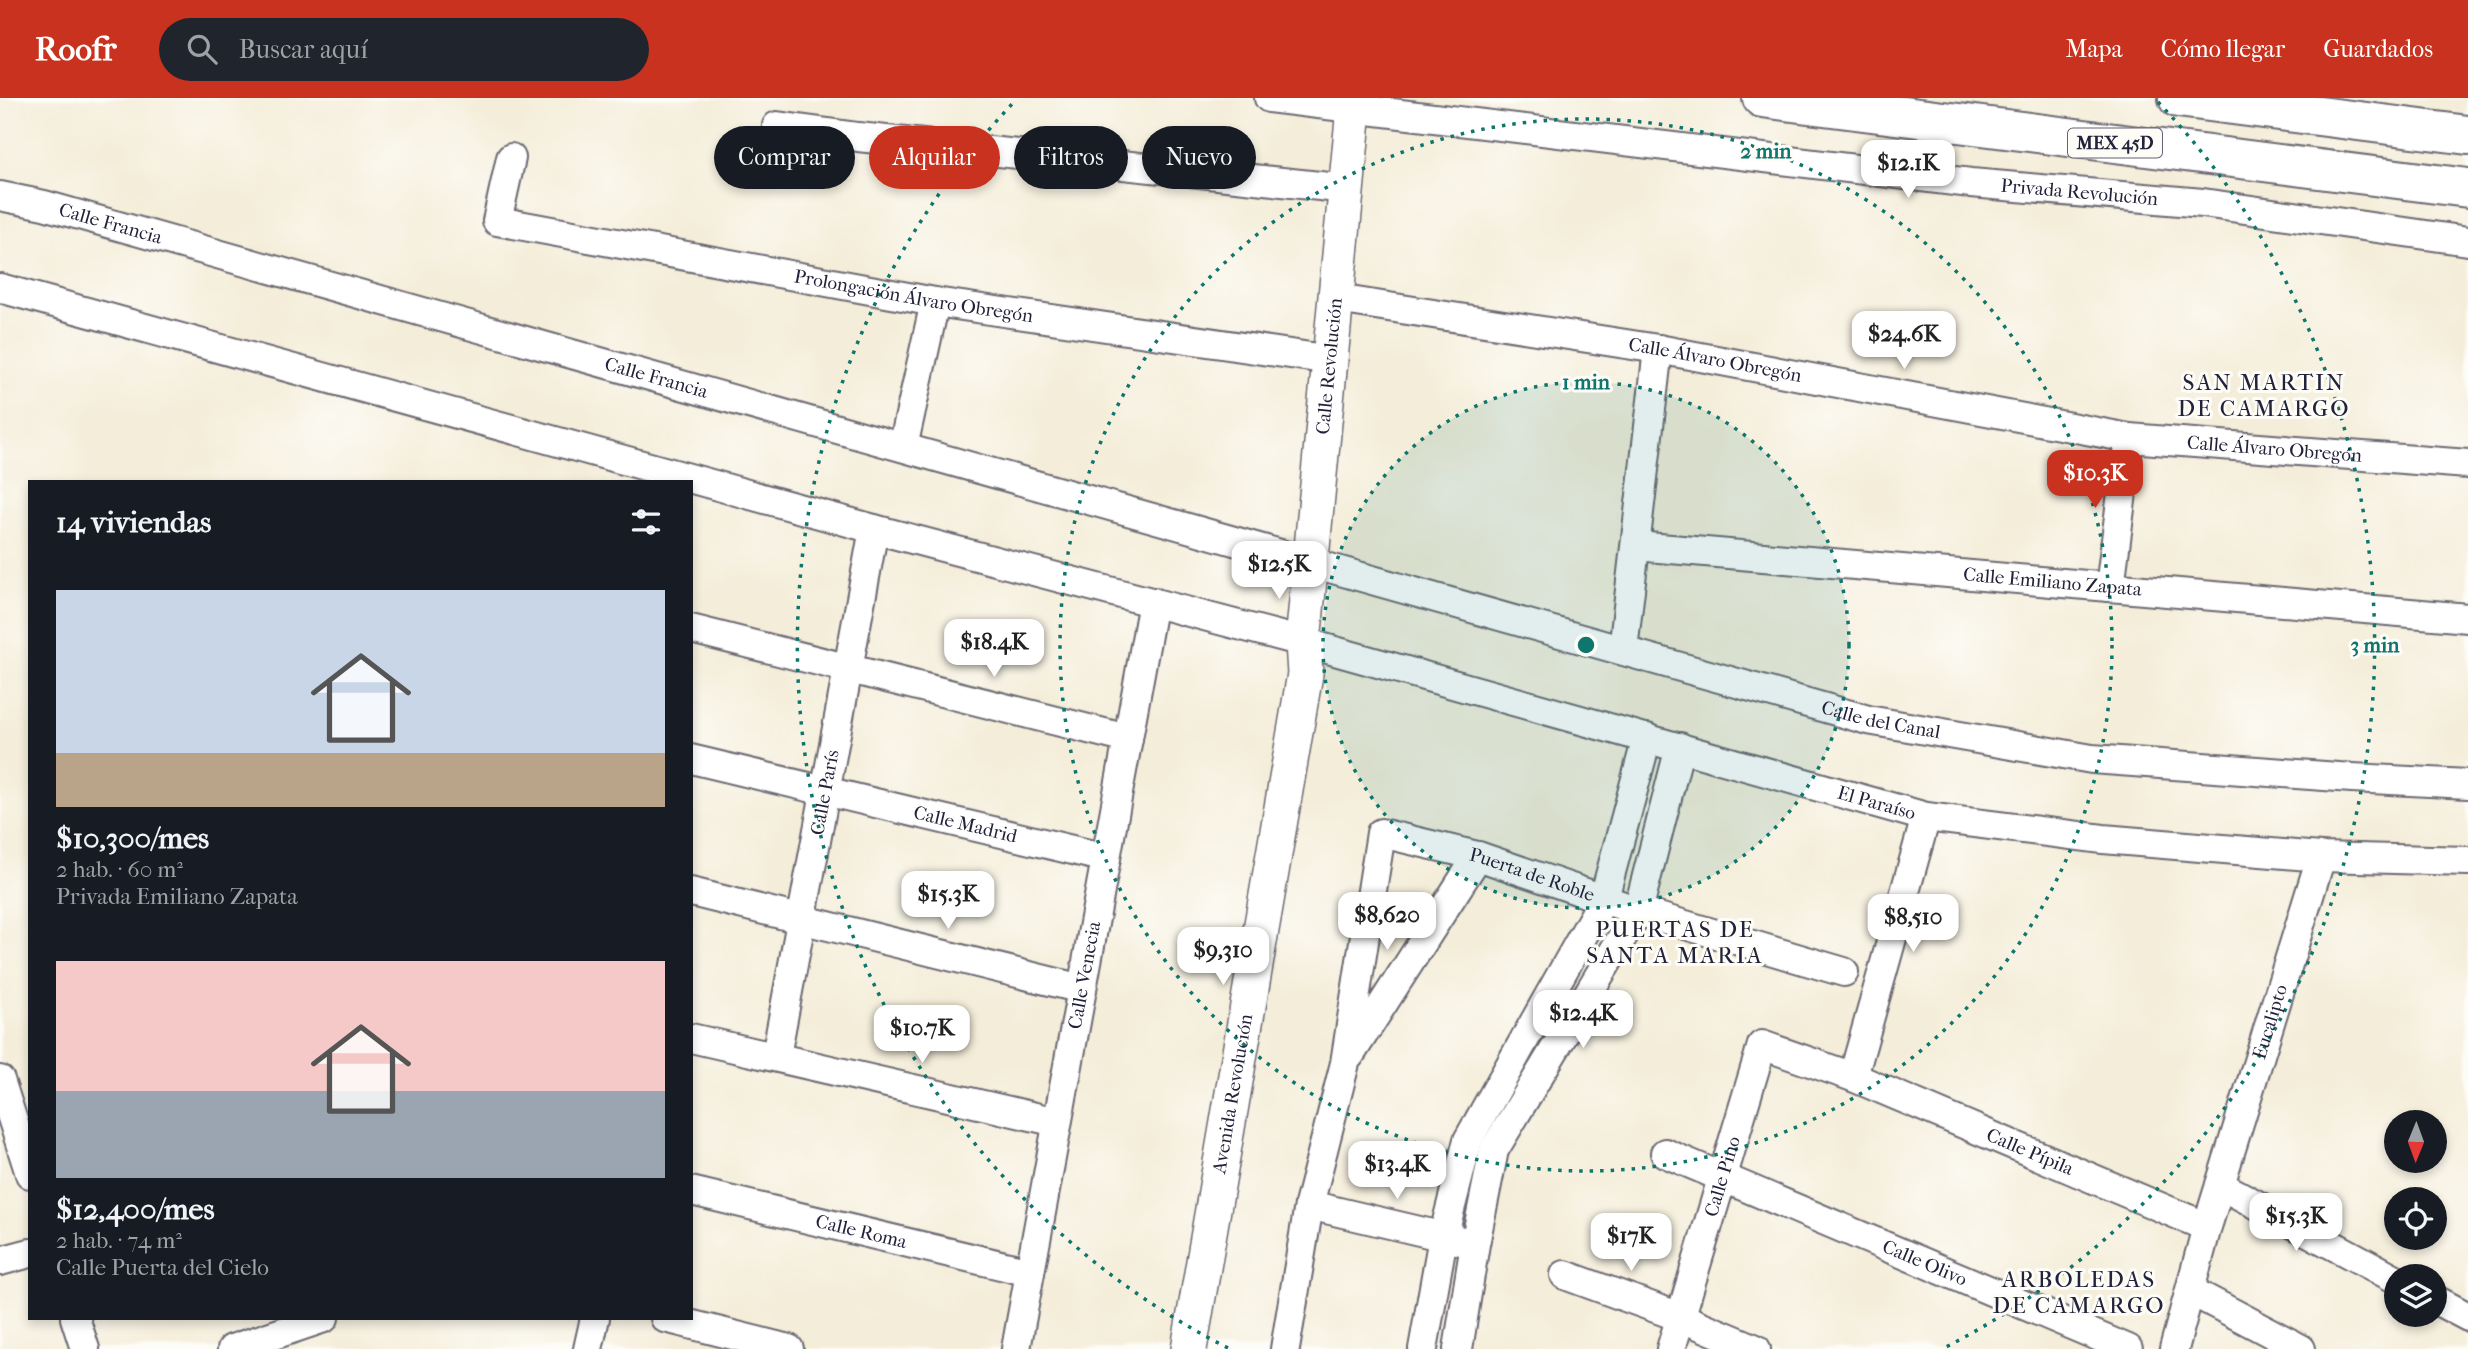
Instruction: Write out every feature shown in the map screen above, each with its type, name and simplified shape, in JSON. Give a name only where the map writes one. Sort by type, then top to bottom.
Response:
[{"type":"highway","name":"MEX 45D","points":[[1762,98],[2468,188]]},
{"type":"highway","points":[[2178,98],[2468,135]]},
{"type":"main road","name":"Calle Revolución","points":[[1303,637],[1355,103]]},
{"type":"main road","name":"Avenida Revolución","points":[[1189,1349],[1305,674],[1303,637]]},
{"type":"street","name":"Privada Revolución","points":[[1269,98],[1355,103],[1970,183],[2203,204],[2468,241]]},
{"type":"street","points":[[855,137],[1348,189]]},
{"type":"street","name":"Prolongación Álvaro Obregón","points":[[511,158],[497,221],[935,302],[1331,360]]},
{"type":"street","name":"Calle Francia","points":[[0,196],[44,205],[903,447],[1310,569]]},
{"type":"street","points":[[0,288],[874,529],[1153,602],[1303,637]]},
{"type":"street","name":"Calle Álvaro Obregón","points":[[1337,299],[1658,349],[2129,438],[2468,464]]},
{"type":"street","points":[[903,447],[935,302]]},
{"type":"street","points":[[1623,650],[1658,349]]},
{"type":"street","points":[[2110,587],[2129,438]]},
{"type":"street","name":"Calle París","points":[[776,1056],[874,529]]},
{"type":"street","name":"Calle Emiliano Zapata","points":[[1636,547],[2468,618]]},
{"type":"street","name":"Calle del Canal","points":[[1310,569],[1623,650],[1868,720],[2092,759],[2468,784]]},
{"type":"street","name":"Calle Venecia","points":[[1016,1349],[1153,602]]},
{"type":"street","points":[[693,629],[1128,739]]},
{"type":"street","name":"El Paraíso","points":[[1303,637],[1926,817],[2103,839],[2321,857],[2468,861]]},
{"type":"street","points":[[1423,1349],[1443,1237],[1468,1140],[1604,898],[1647,738]]},
{"type":"street","points":[[1458,1349],[1494,1150],[1638,911],[1680,747]]},
{"type":"street","name":"Calle Madrid","points":[[693,760],[1105,858]]},
{"type":"street","points":[[1853,1077],[1926,817]]},
{"type":"street","name":"Puerta de Roble","points":[[1345,1063],[1381,834],[1478,856],[1638,911],[1844,972]]},
{"type":"street","points":[[1285,1349],[1309,1205],[1345,1063],[1478,856]]},
{"type":"street","name":"Eucalipto","points":[[2174,1349],[2207,1227],[2321,857]]},
{"type":"street","points":[[693,892],[1082,989]]},
{"type":"street","points":[[693,1038],[1057,1122]]},
{"type":"street","name":"Calle Pípila","points":[[1762,1045],[1853,1077],[2207,1227]]},
{"type":"street","name":"Calle Pino","points":[[1671,1349],[1762,1045]]},
{"type":"street","points":[[0,1080],[28,1168]]},
{"type":"street","name":"Calle Olivo","points":[[1665,1153],[2128,1349]]},
{"type":"street","points":[[2220,1185],[2384,1273]]},
{"type":"street","name":"Calle Roma","points":[[693,1191],[1030,1272]]},
{"type":"street","points":[[1309,1205],[1475,1244]]},
{"type":"street","points":[[0,1261],[28,1254]]},
{"type":"street","points":[[1565,1275],[1680,1317],[1756,1349]]},
{"type":"street","points":[[2191,1291],[2301,1349]]},
{"type":"street","points":[[2447,1306],[2468,1317]]},
{"type":"street","points":[[76,1320],[85,1349]]},
{"type":"street","points":[[232,1349],[318,1320]]},
{"type":"street","points":[[588,1349],[595,1320]]},
{"type":"street","points":[[673,1320],[789,1349]]},
{"type":"district","name":"SAN MARTIN DE CAMARGO","points":[[2264,395]]},
{"type":"district","name":"PUERTAS DE SANTA MARIA","points":[[1675,942]]},
{"type":"district","name":"ARBOLEDAS DE CAMARGO","points":[[2079,1292]]}]
